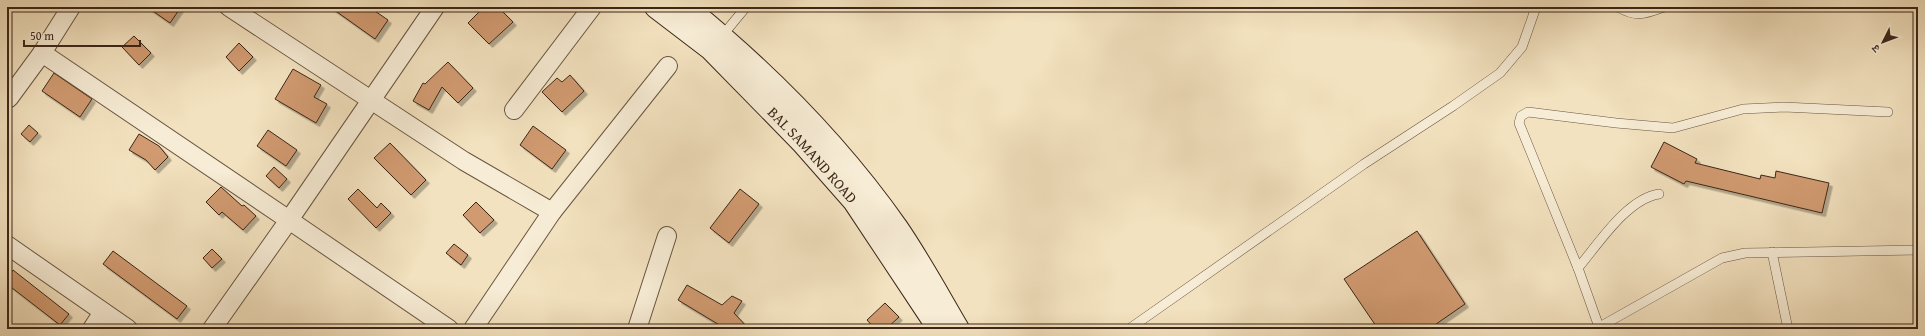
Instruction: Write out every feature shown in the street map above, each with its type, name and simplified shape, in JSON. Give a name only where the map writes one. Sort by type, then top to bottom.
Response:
[{"type":"main road","name":"BAL SAMAND ROAD","points":[[656,7],[711,49],[802,142],[854,201],[943,328]]},
{"type":"main road","name":"BAL SAMAND ROAD","points":[[686,7],[722,36],[782,93],[852,168],[897,229],[923,268],[943,328]]},
{"type":"street","points":[[9,98],[42,53],[71,7]]},
{"type":"street","points":[[229,7],[464,161],[552,212]]},
{"type":"street","points":[[212,329],[289,220],[435,7]]},
{"type":"street","points":[[514,110],[592,7]]},
{"type":"street","points":[[42,53],[449,329]]},
{"type":"street","points":[[473,329],[552,212],[668,66]]},
{"type":"street","points":[[637,329],[667,236]]},
{"type":"street","points":[[7,245],[128,329]]},
{"type":"street","points":[[92,329],[103,312]]},
{"type":"lane","points":[[722,36],[746,7]]},
{"type":"lane","points":[[1129,329],[1364,164],[1454,106],[1500,73],[1522,48],[1536,7]]},
{"type":"lane","points":[[1618,7],[1629,14],[1645,14],[1664,7]]},
{"type":"lane","points":[[1888,112],[1784,107],[1743,109],[1673,128],[1616,123],[1528,112],[1521,116],[1519,123],[1578,268],[1597,328],[1722,258],[1746,253],[1918,250]]},
{"type":"lane","points":[[1578,268],[1630,208],[1643,198],[1659,194]]},
{"type":"lane","points":[[1772,252],[1788,329]]},
{"type":"building","points":[[147,7],[181,7],[170,23]]},
{"type":"building","points":[[330,7],[369,7],[388,20],[375,39]]},
{"type":"building","points":[[484,7],[498,7],[513,22],[489,44],[468,23]]},
{"type":"building","points":[[134,36],[151,53],[139,65],[122,47]]},
{"type":"building","points":[[239,43],[253,57],[239,71],[226,57]]},
{"type":"building","points":[[448,62],[473,88],[458,103],[442,87],[429,110],[413,101],[423,83],[425,84]]},
{"type":"building","points":[[293,69],[321,85],[314,97],[327,104],[316,123],[275,99]]},
{"type":"building","points":[[54,73],[92,99],[80,117],[42,91]]},
{"type":"building","points":[[570,75],[584,91],[562,112],[542,92],[557,78],[562,82]]},
{"type":"building","points":[[29,125],[38,133],[30,142],[21,134]]},
{"type":"building","points":[[533,126],[566,150],[552,169],[520,145]]},
{"type":"building","points":[[268,130],[297,150],[286,166],[257,146]]},
{"type":"building","points":[[139,134],[159,146],[168,157],[155,170],[146,160],[129,150]]},
{"type":"building","points":[[1664,142],[1697,159],[1695,163],[1760,179],[1761,175],[1775,178],[1776,171],[1829,183],[1822,213],[1686,181],[1684,184],[1651,167]]},
{"type":"building","points":[[390,143],[426,180],[411,195],[374,158]]},
{"type":"building","points":[[274,167],[287,179],[279,188],[266,176]]},
{"type":"building","points":[[221,187],[242,206],[244,205],[256,216],[243,230],[222,212],[219,215],[206,202]]},
{"type":"building","points":[[358,189],[377,208],[381,203],[391,213],[376,228],[348,199]]},
{"type":"building","points":[[740,189],[759,204],[729,243],[710,228]]},
{"type":"building","points":[[476,202],[494,220],[480,233],[463,215]]},
{"type":"building","points":[[1417,231],[1465,304],[1429,329],[1378,329],[1344,279]]},
{"type":"building","points":[[454,244],[468,255],[461,265],[446,253]]},
{"type":"building","points":[[212,249],[222,259],[212,268],[203,258]]},
{"type":"building","points":[[113,251],[187,306],[177,319],[103,264]]},
{"type":"building","points":[[13,270],[69,314],[60,325],[7,284],[7,278]]},
{"type":"building","points":[[687,285],[722,305],[732,296],[742,301],[734,313],[749,329],[726,329],[678,300]]},
{"type":"building","points":[[885,303],[899,317],[886,329],[875,329],[867,320]]}]
